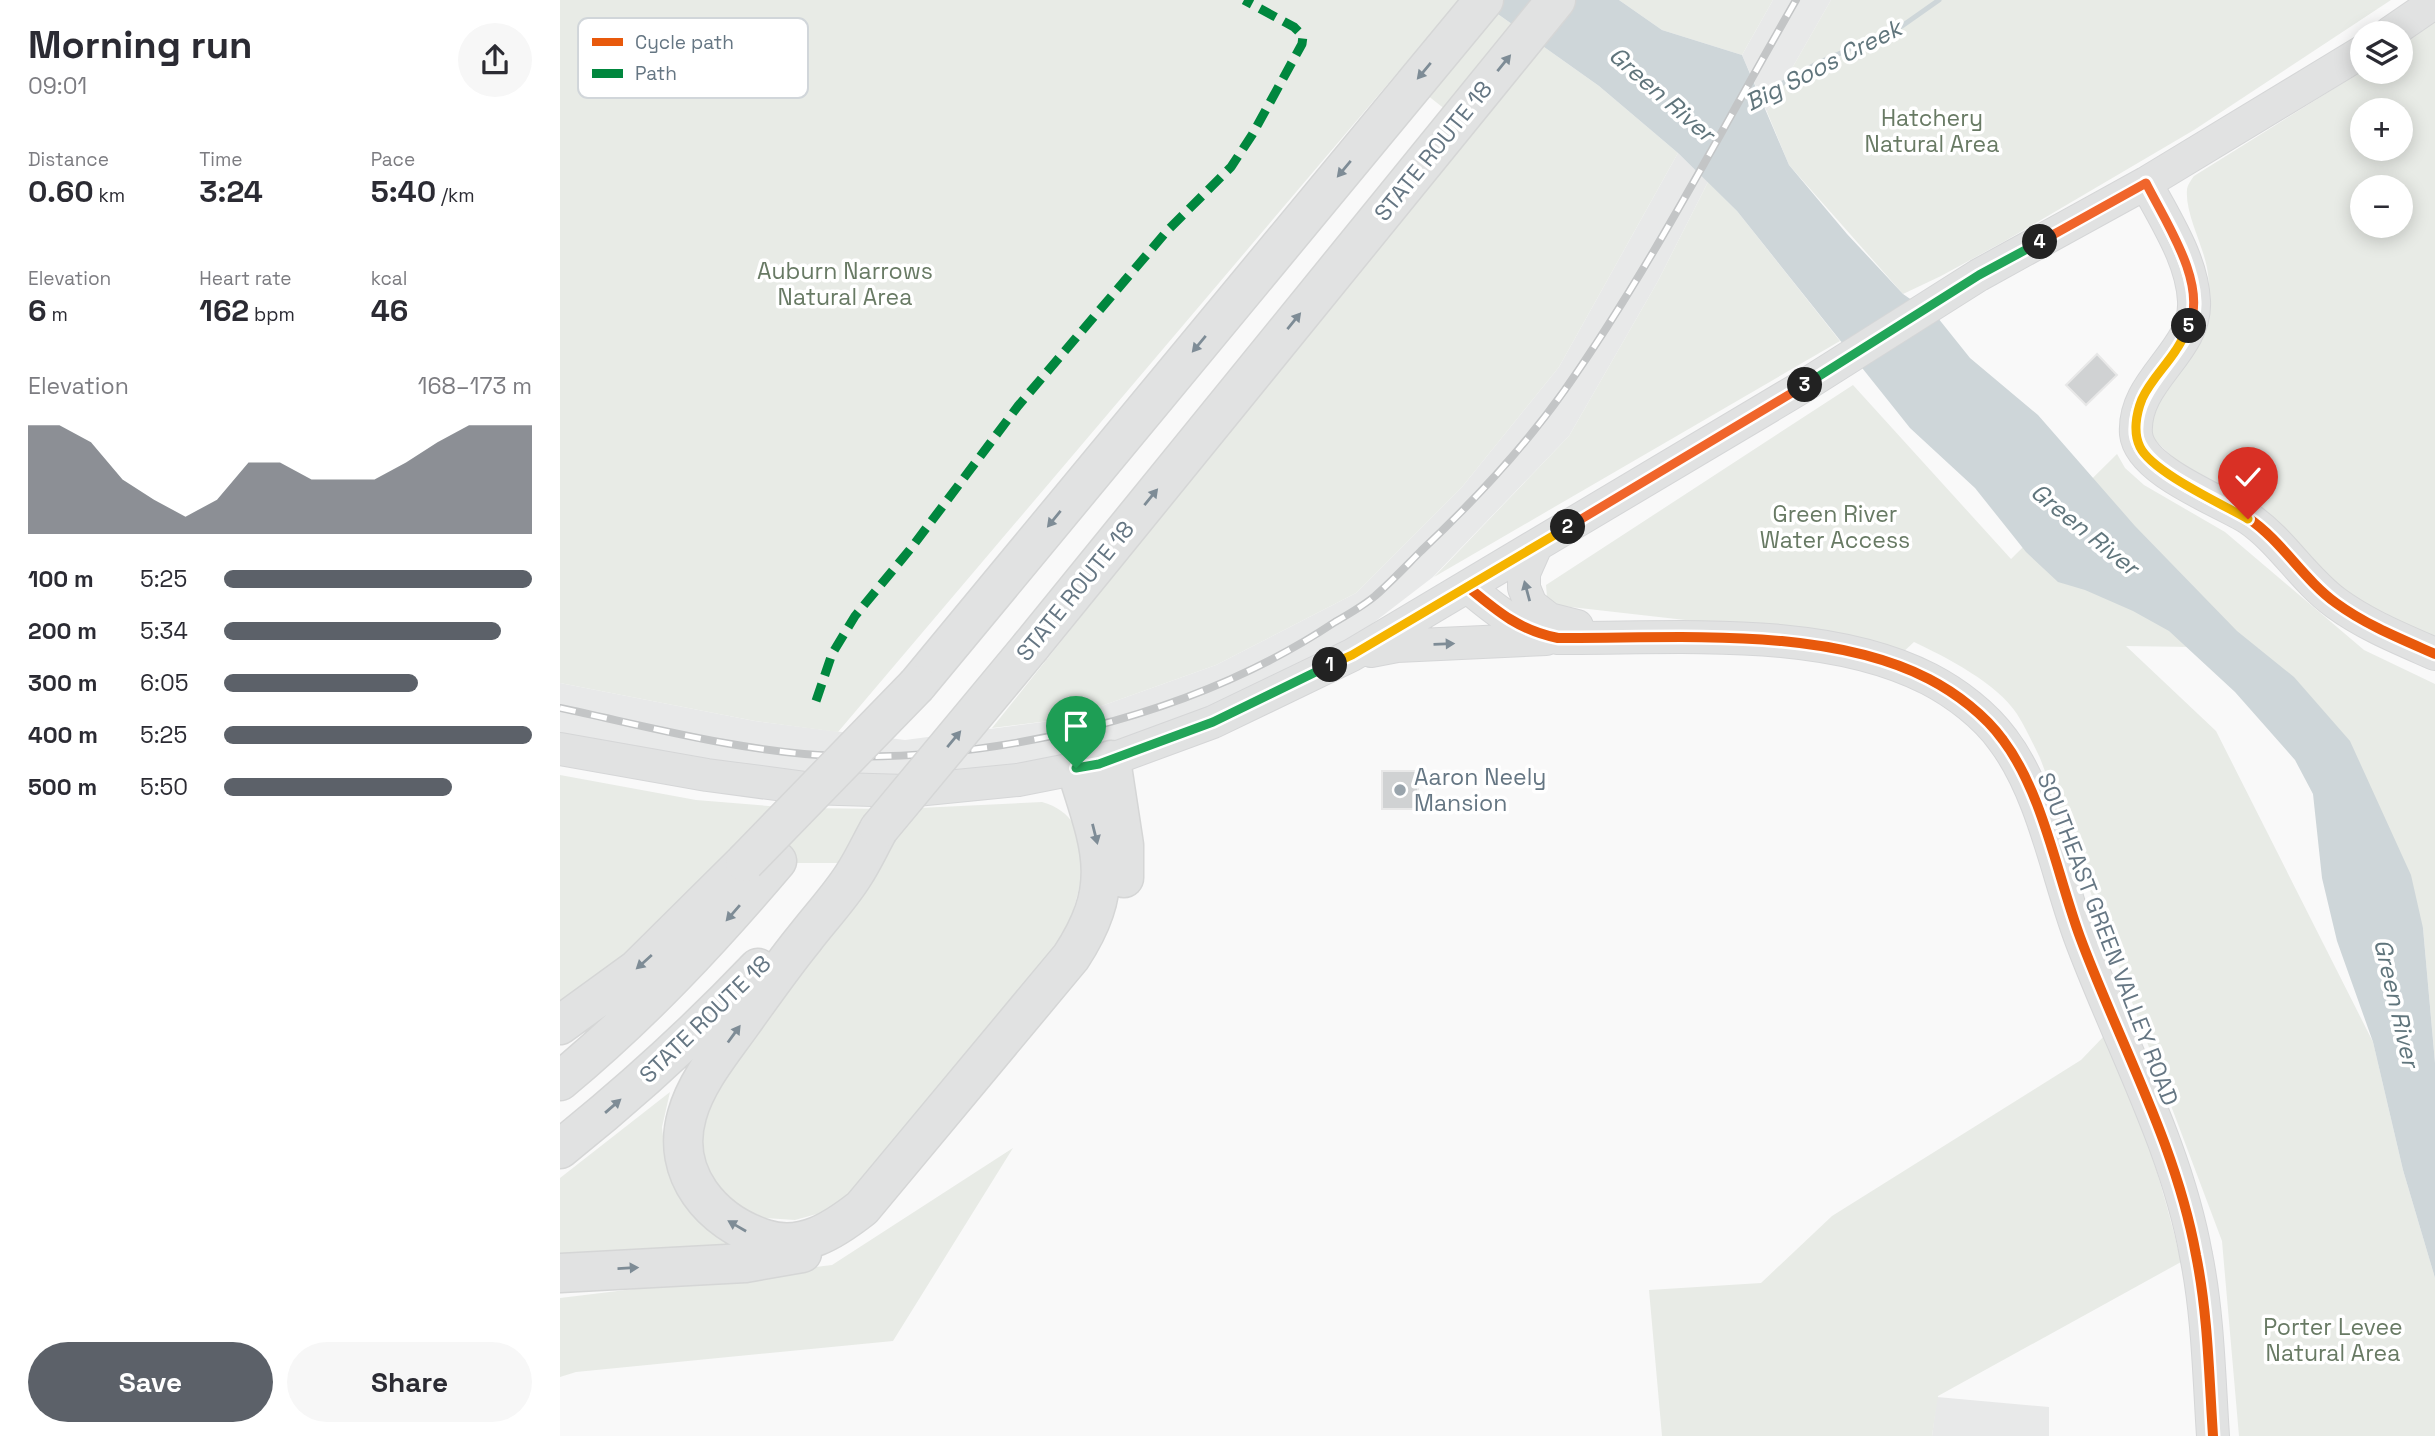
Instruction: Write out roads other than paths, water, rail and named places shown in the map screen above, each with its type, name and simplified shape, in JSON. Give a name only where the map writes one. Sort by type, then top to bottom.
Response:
[{"type":"highway","points":[[560,1081],[644,1007],[684,967],[761,862],[918,685],[1092,471],[1484,0]]},
{"type":"highway","name":"STATE ROUTE 18","points":[[560,1149],[645,1078],[728,999],[844,878],[879,829],[1556,0]]},
{"type":"highway","points":[[844,878],[709,1070],[686,1115],[683,1132],[685,1165],[690,1180],[714,1211],[728,1222],[774,1242],[817,1238],[862,1208],[1071,957],[1093,918],[1101,879],[1093,764]]},
{"type":"highway","points":[[560,1273],[745,1263],[792,1256],[817,1249],[848,1234],[869,1218],[1098,955],[1112,930],[1120,907],[1125,869],[1124,845],[1093,764]]},
{"type":"highway","points":[[560,1025],[638,969],[761,862]]},
{"type":"street","points":[[2407,21],[2435,2]]},
{"type":"street","points":[[560,749],[708,775],[806,788],[906,791],[1018,780],[1093,764],[1213,722],[1352,655],[1802,387],[1979,275],[2146,183],[2350,59]]},
{"type":"street","points":[[2146,183],[2181,251],[2190,276],[2194,302],[2191,323],[2181,342],[2142,399],[2136,419],[2136,437],[2141,449],[2154,465],[2248,519],[2272,536],[2334,602],[2392,635],[2435,654]]},
{"type":"street","points":[[1536,546],[1524,573],[1524,588],[1531,606],[1549,619],[1592,630],[1651,638]]},
{"type":"street","name":"SOUTHEAST GREEN VALLEY ROAD","points":[[1468,587],[1515,624],[1535,633],[1558,638],[1781,642],[1860,655],[1898,666],[1928,679],[1958,697],[2003,739],[2020,766],[2032,794],[2079,936],[2175,1174],[2196,1254],[2203,1304],[2213,1436]]},
{"type":"street","points":[[1352,655],[1397,646],[1558,638]]},
{"type":"water","name":"Green River","points":[[1478,0],[1619,0],[1662,30],[1742,55],[1789,165],[1847,234],[1903,294],[1938,318],[1970,358],[2038,415],[2135,526],[2237,631],[2294,677],[2350,741],[2411,875],[2423,928],[2435,1063],[2435,1278],[2403,1170],[2373,1042],[2337,941],[2322,878],[2313,794],[2295,760],[2235,692],[2169,631],[2133,611],[2085,590],[2058,582],[2026,552],[1975,488],[1910,428],[1737,211],[1678,153],[1599,86]]},
{"type":"waterway","name":"Big Soos Creek","points":[[1755,99],[1818,63],[1902,26],[1939,0]]},
{"type":"railway","points":[[560,708],[696,738],[800,754],[930,754],[1025,741],[1120,719],[1216,686],[1277,657],[1375,596],[1478,494],[1548,413],[1596,344],[1656,248],[1796,0]]},
{"type":"place","name":"Aaron Neely Mansion","points":[[1400,790]]},
{"type":"park label","name":"Hatchery Natural Area","points":[[1932,131]]},
{"type":"park label","name":"Auburn Narrows Natural Area","points":[[845,284]]},
{"type":"park label","name":"Green River Water Access","points":[[1835,527]]},
{"type":"park label","name":"Porter Levee Natural Area","points":[[2333,1340]]}]
